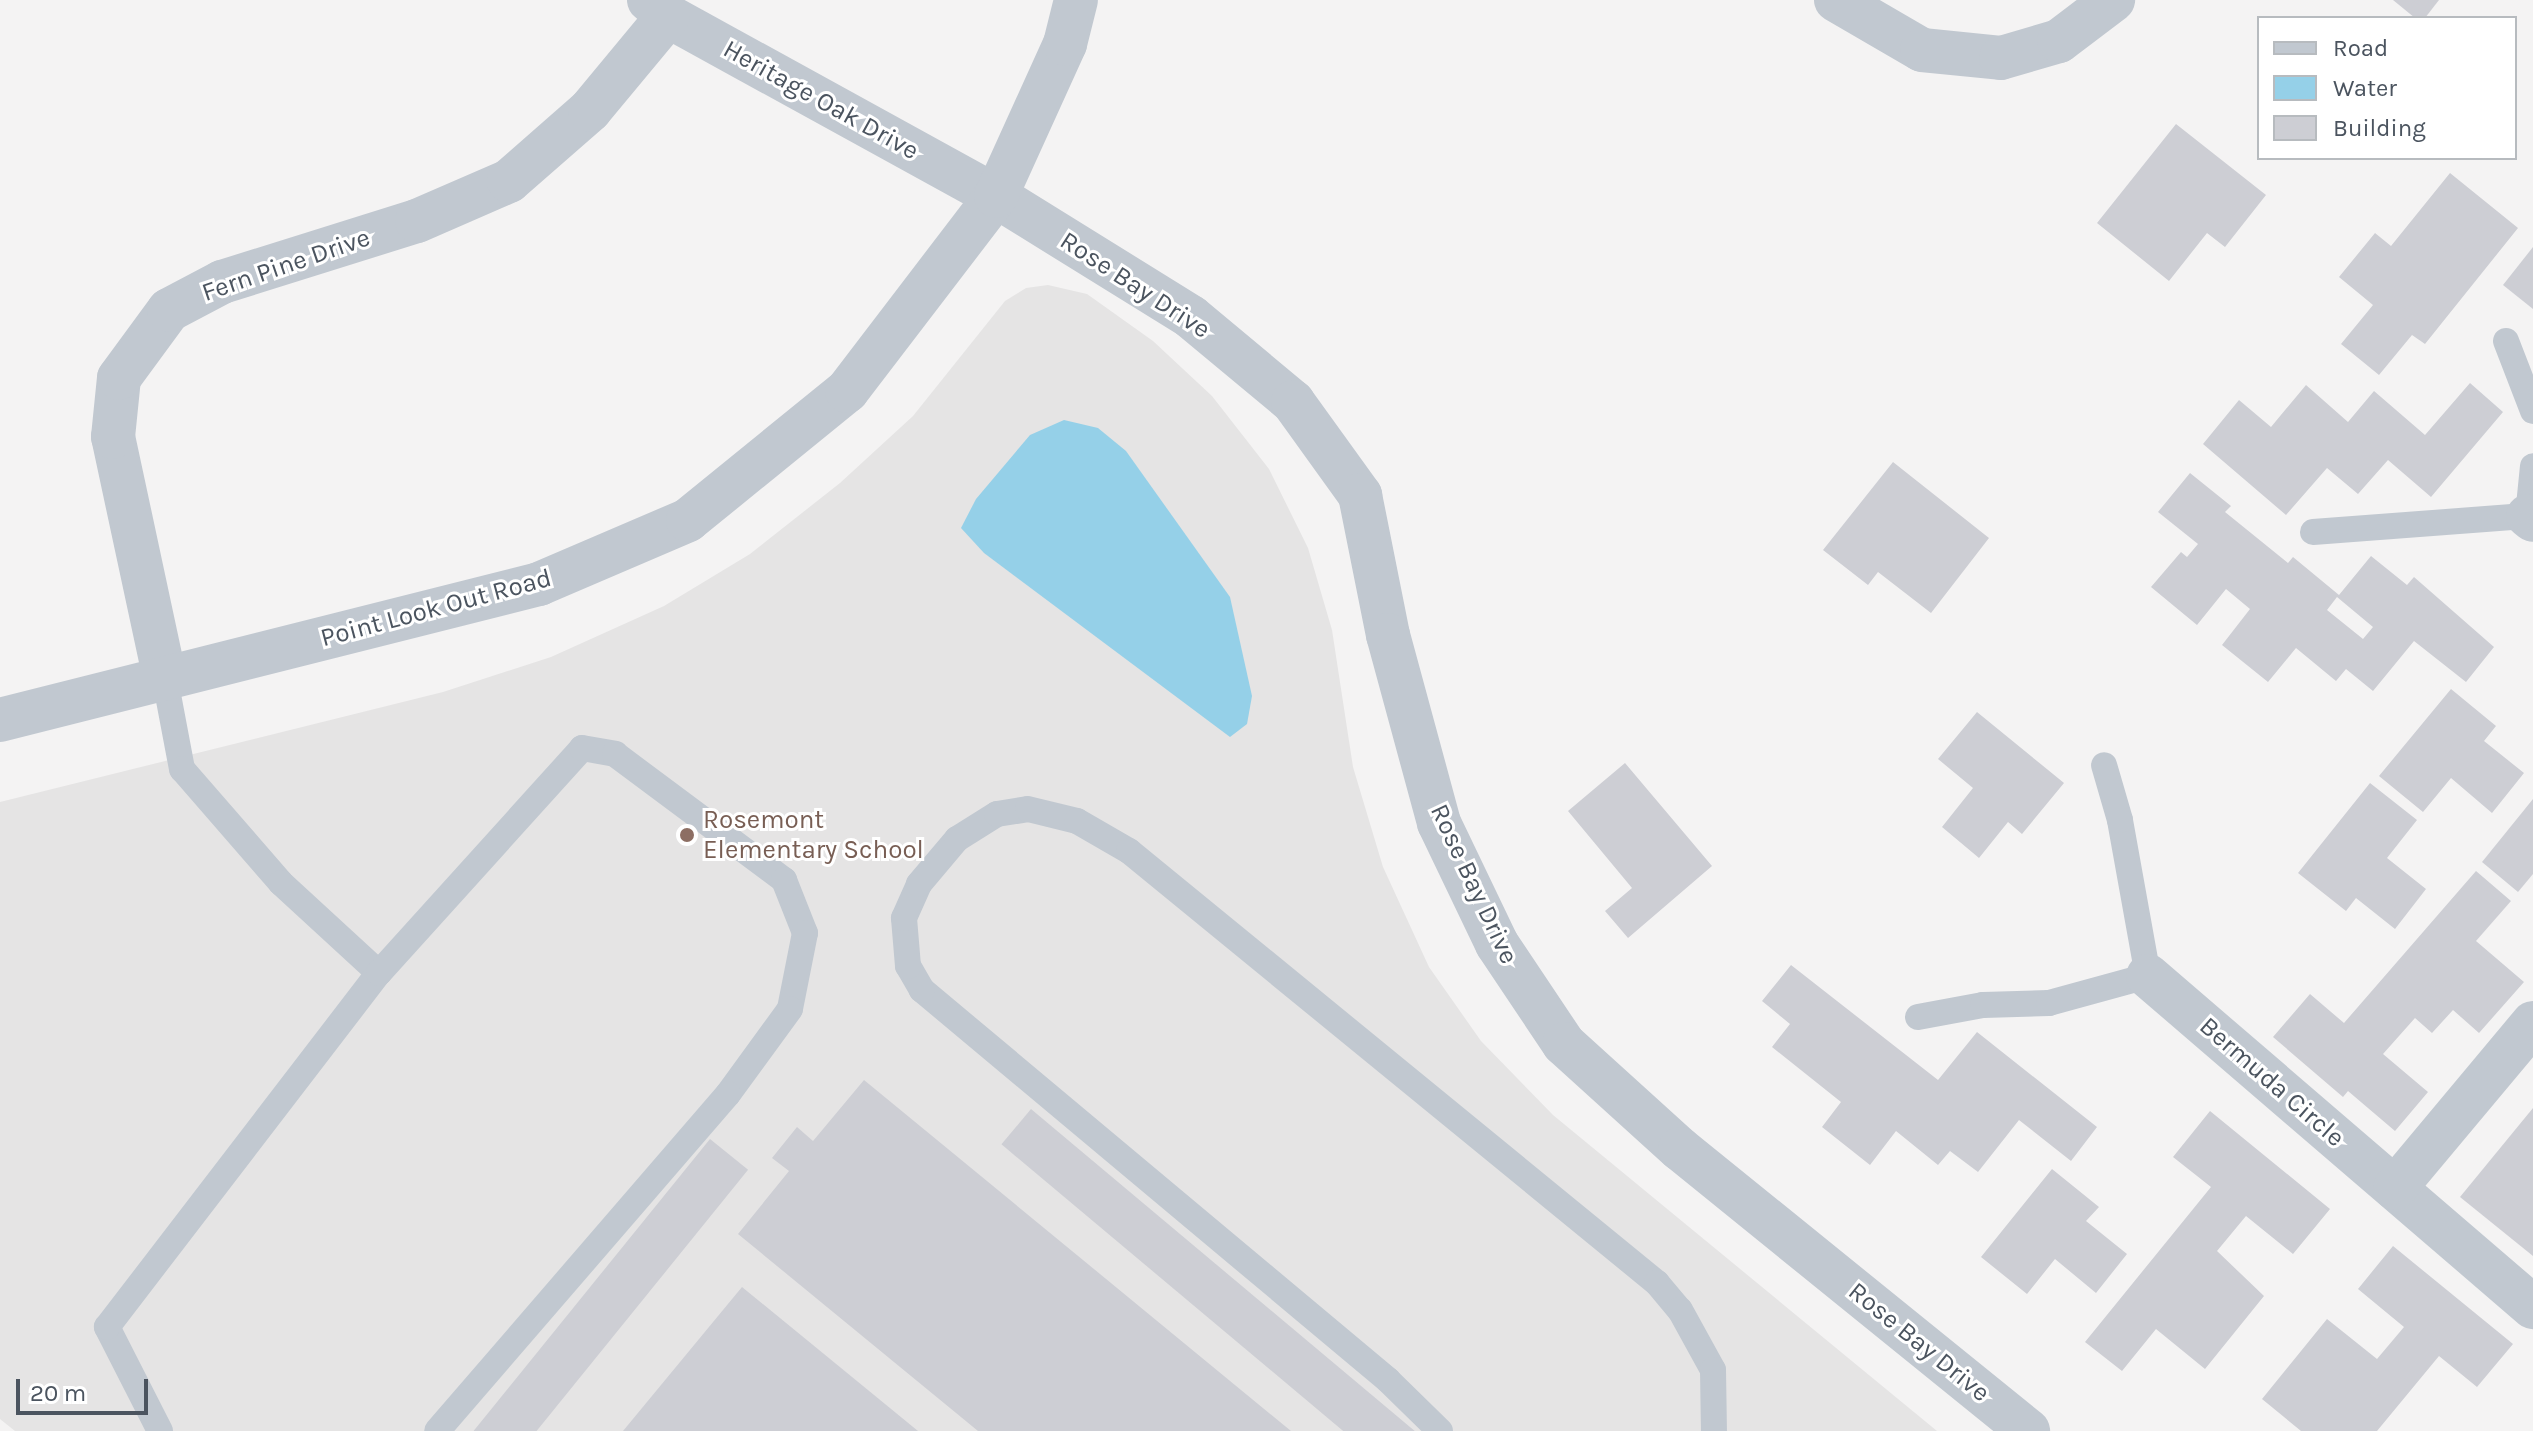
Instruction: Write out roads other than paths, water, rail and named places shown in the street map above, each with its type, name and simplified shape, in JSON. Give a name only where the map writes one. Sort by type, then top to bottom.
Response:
[{"type":"street","name":"Point Look Out Road","points":[[0,720],[539,584],[688,520],[847,391],[996,196],[1065,44],[1076,0]]},
{"type":"street","points":[[1836,0],[1922,50],[2001,58],[2059,41],[2113,0]]},
{"type":"street","name":"Heritage Oak Drive","points":[[659,8],[996,196]]},
{"type":"street","name":"Fern Pine Drive","points":[[165,679],[113,437],[119,378],[169,310],[222,282],[417,221],[509,181],[590,110],[659,8]]},
{"type":"street","name":"Rose Bay Drive","points":[[996,196],[1191,317],[1293,402],[1360,495],[1388,635],[1439,823],[1497,944],[1564,1044],[1680,1149],[2026,1430]]},
{"type":"street","name":"Bermuda Circle","points":[[2148,976],[2533,1307]]},
{"type":"street","points":[[2395,1188],[2533,1023]]},
{"type":"lane","points":[[2506,341],[2533,411]]},
{"type":"lane","points":[[2313,532],[2530,518],[2533,466]]},
{"type":"lane","points":[[165,679],[182,769],[281,883],[379,973]]},
{"type":"lane","points":[[160,1431],[107,1327],[379,973],[582,748],[615,754],[784,880],[805,933],[790,1009],[728,1094],[437,1431]]},
{"type":"lane","points":[[1918,1017],[1983,1005],[2049,1003],[2148,976],[2120,820],[2104,765]]},
{"type":"lane","points":[[1440,1431],[1388,1380],[922,990],[908,966],[904,918],[919,884],[957,839],[997,814],[1028,809],[1077,821],[1129,851],[1657,1283],[1680,1310],[1713,1370],[1714,1431]]},
{"type":"water","points":[[1064,420],[1098,428],[1126,451],[1230,597],[1252,696],[1247,724],[1230,737],[984,553],[961,528],[976,499],[1030,435]]},
{"type":"place","name":"Rosemont Elementary School","points":[[687,835]]}]
